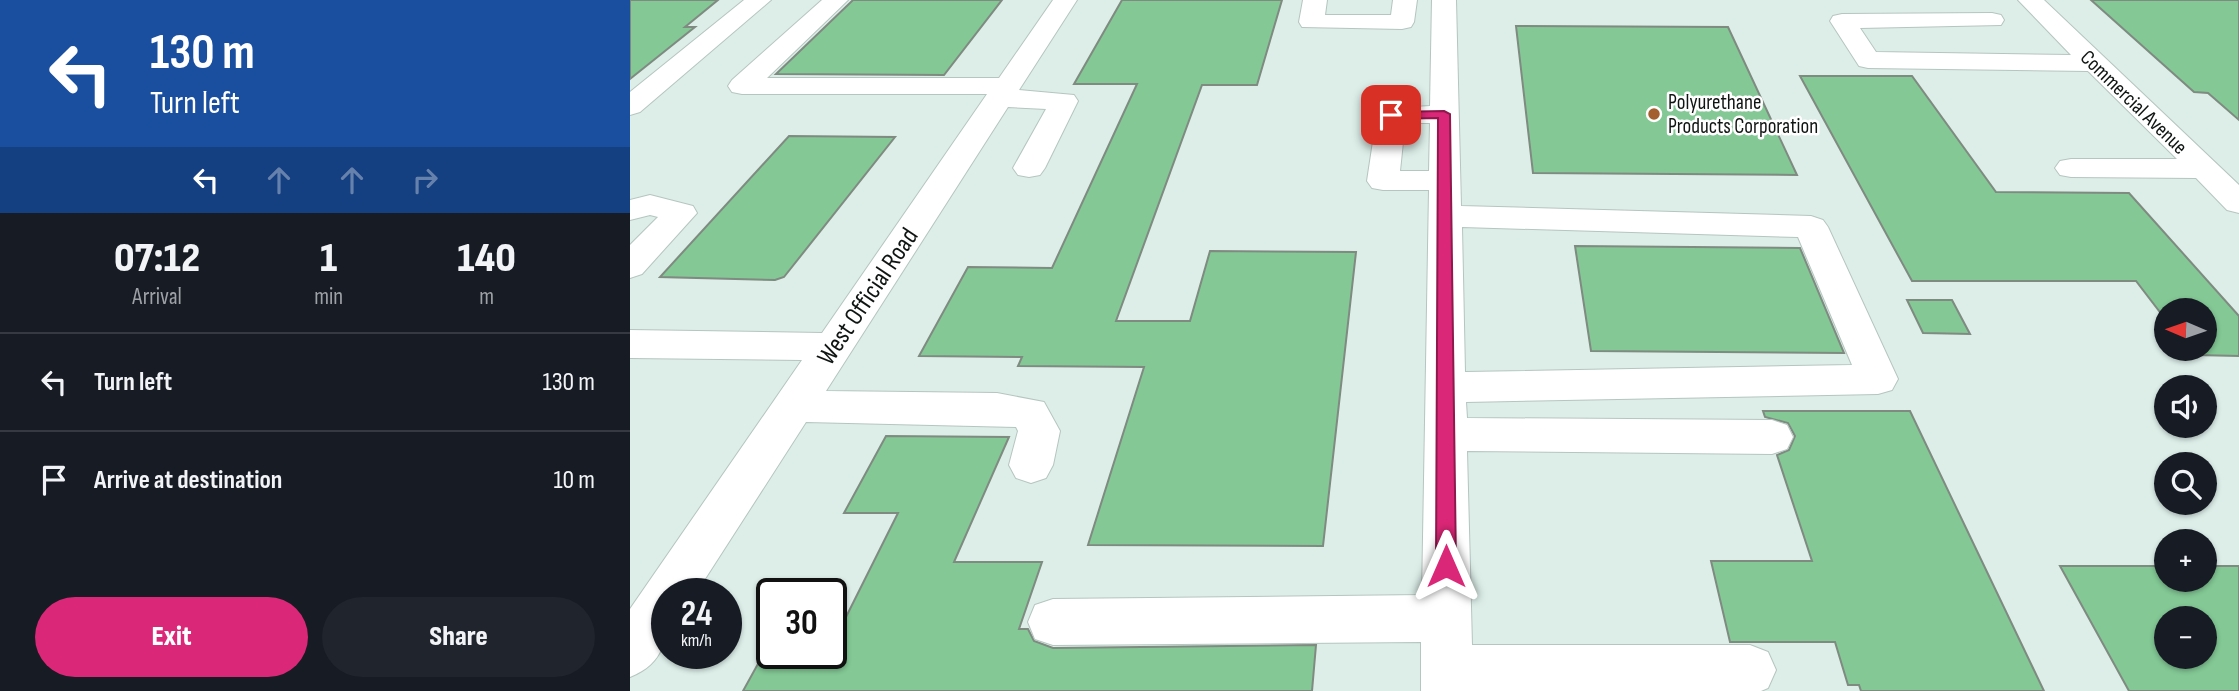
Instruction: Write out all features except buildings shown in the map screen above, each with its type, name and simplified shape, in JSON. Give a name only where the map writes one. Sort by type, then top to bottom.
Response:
[{"type":"street","points":[[630,106],[759,0]]},
{"type":"street","points":[[836,0],[742,86],[1003,92],[1064,101],[1029,168]]},
{"type":"street","name":"West Official Road","points":[[648,622],[1065,0]]},
{"type":"street","points":[[1315,0],[1311,22],[1402,22],[1405,0]]},
{"type":"street","points":[[1444,0],[1447,680],[1750,670]]},
{"type":"street","name":"Commercial Avenue","points":[[2030,0],[2239,203]]},
{"type":"street","points":[[1992,20],[1842,21],[1868,60],[2094,62]]},
{"type":"street","points":[[1444,114],[1391,115],[1383,181],[1445,198],[1811,228],[1878,379],[1446,387]]},
{"type":"street","points":[[2071,167],[2203,169]]},
{"type":"street","points":[[630,210],[650,205],[681,213],[630,267]]},
{"type":"street","points":[[630,344],[833,347]]},
{"type":"street","points":[[793,406],[997,409],[1029,413],[1040,431],[1031,465]]},
{"type":"street","points":[[1446,434],[1772,437]]},
{"type":"street","points":[[1053,622],[1446,618]]},
{"type":"place","name":"Polyurethane Products Corporation","points":[[1654,114]]},
{"type":"route","points":[[1391,115],[1444,114],[1446,566]]}]
